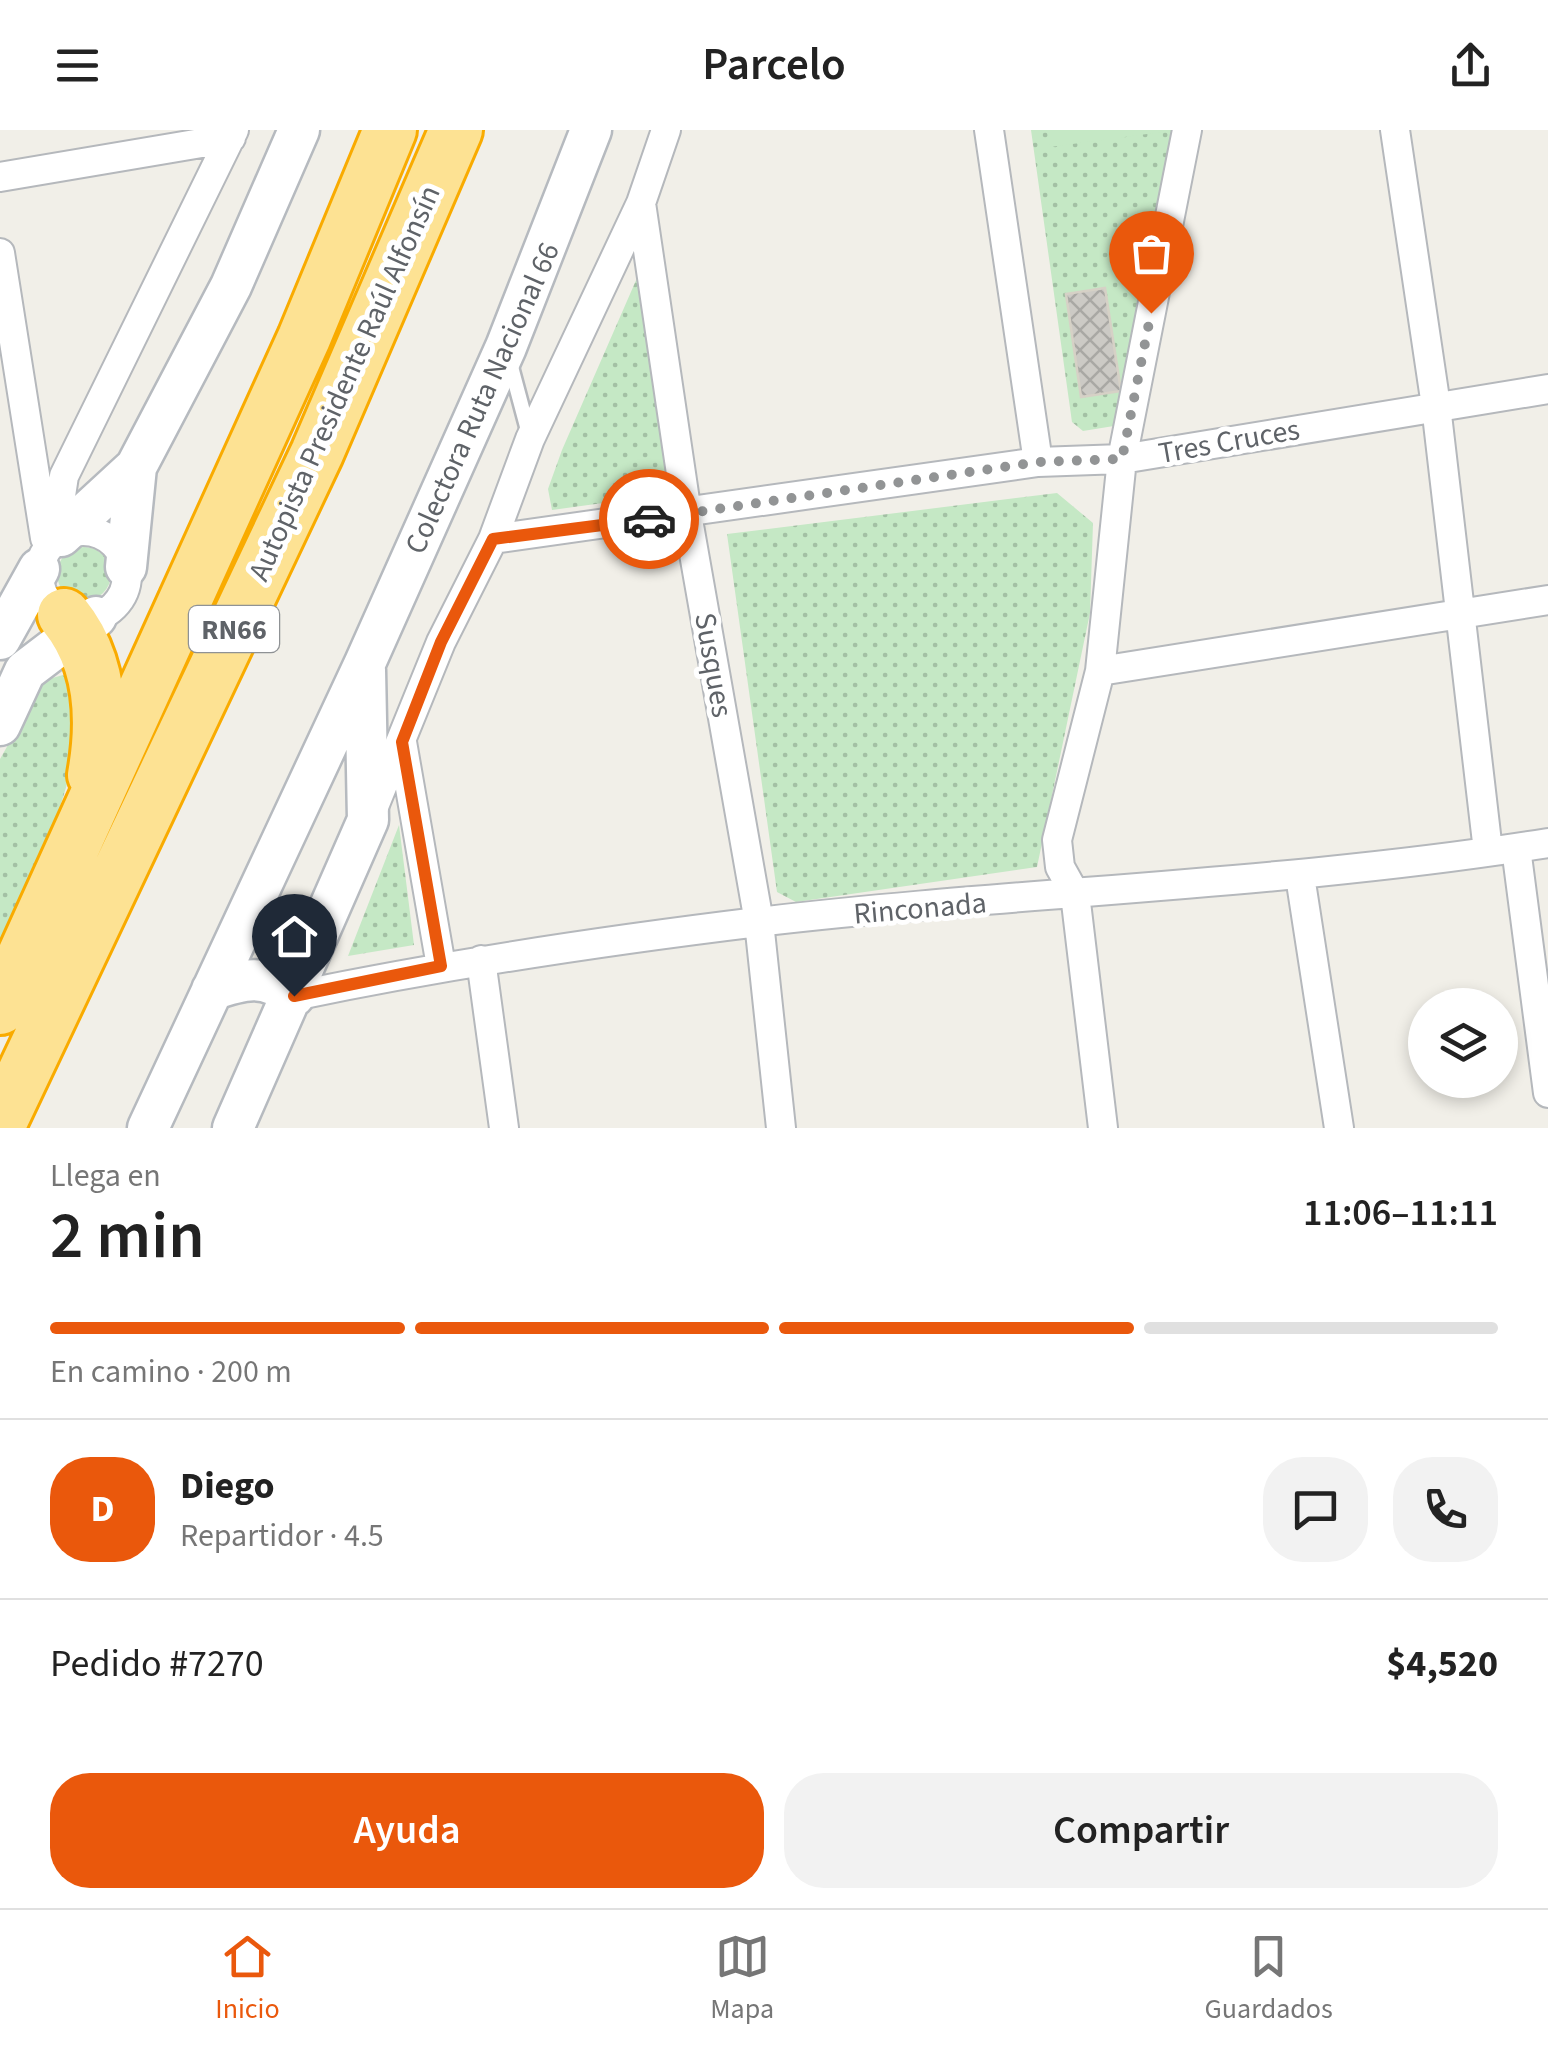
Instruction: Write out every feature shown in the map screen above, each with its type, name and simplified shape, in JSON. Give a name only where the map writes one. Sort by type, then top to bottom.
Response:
[{"type":"highway","name":"Autopista Presidente Raúl Alfonsín","points":[[0,1008],[304,338],[390,130]]},
{"type":"highway","name":"Autopista Presidente Raúl Alfonsín","points":[[0,1123],[317,454],[456,130]]},
{"type":"highway","points":[[70,629],[95,679],[100,717],[84,829]]},
{"type":"main road","points":[[2,631],[50,549],[136,467],[231,286],[299,130]]},
{"type":"main road","name":"Colectora Ruta Nacional 66","points":[[148,1128],[365,663],[506,347],[591,130]]},
{"type":"main road","points":[[126,568],[136,467]]},
{"type":"main road","points":[[0,725],[25,670],[70,629]]},
{"type":"main road","name":"Colectora Ruta Nacional 66","points":[[233,1128],[368,820],[365,663]]},
{"type":"main road","points":[[212,990],[255,977],[275,982],[294,996]]},
{"type":"street","points":[[368,820],[441,642],[493,539],[530,439],[641,203],[666,130]]},
{"type":"street","points":[[989,130],[1038,462]]},
{"type":"street","points":[[1103,1128],[1075,894],[1060,867],[1057,840],[1100,671],[1122,459],[1186,130]]},
{"type":"street","points":[[1396,130],[1462,612],[1548,1093]]},
{"type":"street","points":[[0,176],[233,134]]},
{"type":"street","points":[[50,549],[86,530],[102,535],[120,552],[126,568],[124,592],[107,612],[70,629],[45,596],[50,549],[64,476],[233,134]]},
{"type":"street","name":"Susques","points":[[641,203],[687,514],[760,922],[781,1128]]},
{"type":"street","points":[[0,253],[50,549]]},
{"type":"street","name":"Tres Cruces","points":[[493,539],[1038,462],[1122,459],[1548,389]]},
{"type":"street","points":[[1100,671],[1548,600]]},
{"type":"street","points":[[402,742],[441,966]]},
{"type":"street","name":"Rinconada","points":[[294,996],[441,966],[760,922],[1300,876],[1548,842]]},
{"type":"street","points":[[1300,876],[1339,1128]]},
{"type":"street","points":[[481,960],[504,1128]]},
{"type":"lane","points":[[506,347],[530,439]]},
{"type":"green space","points":[[1031,130],[1177,130],[1120,425],[1083,431],[1072,422]]},
{"type":"green space","points":[[1047,130],[1162,130],[1162,132],[1050,147]]},
{"type":"green space","points":[[644,262],[671,484],[661,495],[552,510],[548,489],[562,450]]},
{"type":"green space","points":[[1057,493],[1093,523],[1090,613],[1037,867],[796,902],[777,892],[727,534]]},
{"type":"green space","points":[[84,547],[103,555],[111,574],[103,593],[84,601],[65,593],[57,574],[65,555]]},
{"type":"green space","points":[[63,675],[76,697],[78,728],[72,766],[44,850],[0,946],[0,759],[45,680]]},
{"type":"green space","points":[[399,825],[414,945],[348,956]]},
{"type":"building","points":[[1105,288],[1121,391],[1081,397],[1066,294]]},
{"type":"way so far","points":[[649,519],[1038,462],[1122,459],[1151,313]]},
{"type":"route","points":[[294,996],[441,966],[402,742],[441,642],[493,539],[649,519]]}]
